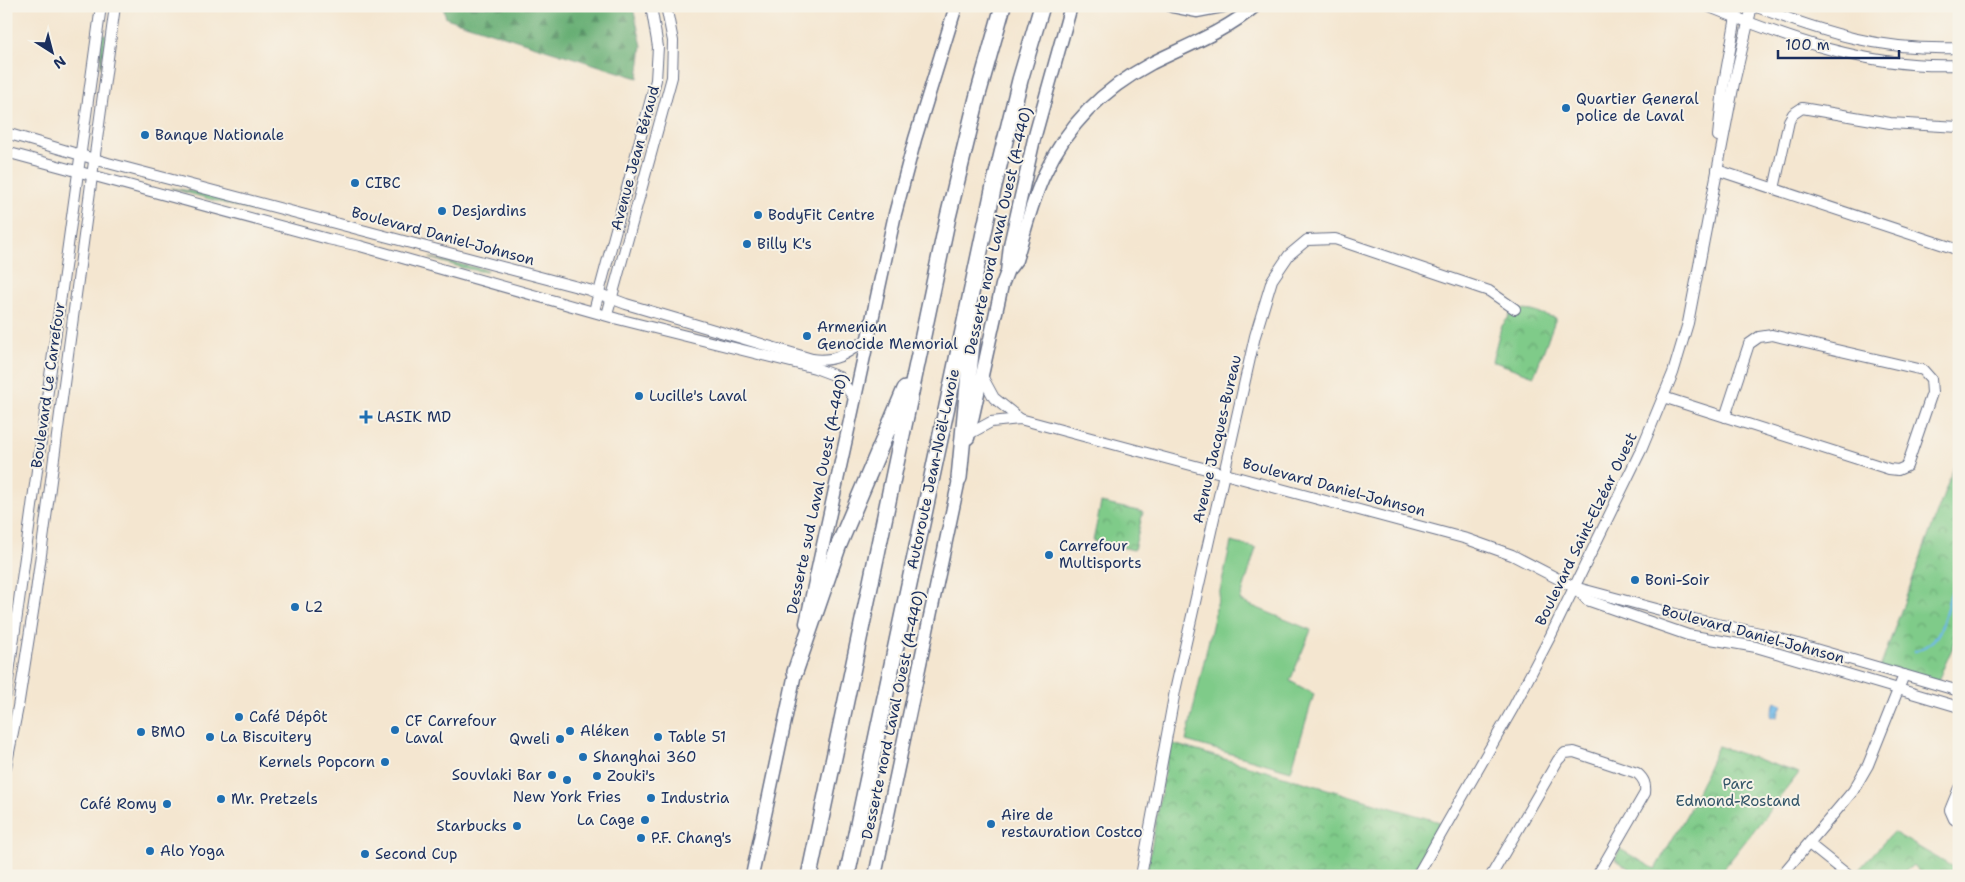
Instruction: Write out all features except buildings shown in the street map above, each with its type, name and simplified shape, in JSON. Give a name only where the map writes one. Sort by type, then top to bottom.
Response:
[{"type":"highway","points":[[809,876],[971,119],[1003,6]]},
{"type":"highway","name":"Autoroute Jean-Noël-Lavoie","points":[[847,876],[980,247],[1006,132],[1042,6]]},
{"type":"highway","points":[[959,478],[980,247]]},
{"type":"highway","points":[[796,672],[838,546],[920,354]]},
{"type":"main road","name":"Desserte sud Laval Ouest (A-440)","points":[[752,876],[867,339],[907,169],[956,6]]},
{"type":"main road","name":"Desserte nord Laval Ouest (A-440)","points":[[876,876],[959,478],[1002,285],[1007,272],[1010,245],[1034,139],[1071,6]]},
{"type":"main road","points":[[1172,6],[1197,11],[1223,6]]},
{"type":"main road","points":[[1007,272],[1016,260],[1045,174],[1058,148],[1084,114],[1126,78],[1235,21],[1255,6]]},
{"type":"street","name":"Boulevard Le Carrefour","points":[[6,695],[100,6]]},
{"type":"street","name":"Boulevard Le Carrefour","points":[[6,767],[24,676],[115,6]]},
{"type":"street","name":"Avenue Jean Béraud","points":[[594,311],[657,74],[658,47],[651,6]]},
{"type":"street","name":"Avenue Jean Béraud","points":[[607,315],[672,77],[673,41],[666,6]]},
{"type":"street","points":[[1707,6],[1813,46],[1856,57],[1914,65],[1959,65]]},
{"type":"street","name":"Boulevard Saint-Elzéar Ouest","points":[[1717,170],[1723,88],[1738,6]]},
{"type":"street","points":[[1753,6],[1810,28],[1857,40],[1903,47],[1959,48]]},
{"type":"street","name":"Boulevard Saint-Elzéar Ouest","points":[[1417,876],[1528,680],[1642,448],[1663,397],[1685,333],[1747,22],[1753,6]]},
{"type":"street","points":[[1774,188],[1789,121],[1793,114],[1802,108],[1890,123],[1959,127]]},
{"type":"street","name":"Boulevard Daniel-Johnson","points":[[6,133],[94,159],[598,294],[818,360],[840,357],[867,339]]},
{"type":"street","name":"Boulevard Daniel-Johnson","points":[[6,152],[360,246],[607,315],[827,371],[842,379],[854,398]]},
{"type":"street","points":[[1717,170],[1959,250]]},
{"type":"street","name":"Avenue Jacques-Bureau","points":[[1141,876],[1175,692],[1256,336],[1272,280],[1289,255],[1307,240],[1335,239],[1489,291],[1515,309]]},
{"type":"street","points":[[1663,397],[1725,418],[1898,470],[1907,466],[1932,393],[1931,379],[1923,370],[1772,335],[1759,337],[1749,344],[1725,418]]},
{"type":"street","name":"Boulevard Daniel-Johnson","points":[[982,376],[994,398],[1020,419]]},
{"type":"street","name":"Boulevard Daniel-Johnson","points":[[969,434],[991,422],[1020,419],[1480,543],[1512,555],[1574,586],[1694,619],[1760,633],[1959,691]]},
{"type":"street","name":"Boulevard Daniel-Johnson","points":[[1574,586],[1587,600],[1688,635],[1756,647],[1959,707]]},
{"type":"street","points":[[1781,876],[1854,791],[1868,765],[1904,676]]},
{"type":"street","points":[[1491,876],[1558,760],[1565,753],[1574,752],[1637,773],[1643,778],[1646,785],[1645,793],[1597,876]]},
{"type":"street","points":[[1959,788],[1950,810],[1954,819],[1959,822]]},
{"type":"street","points":[[1809,844],[1849,876]]},
{"type":"green space","points":[[443,6],[633,8],[642,46],[638,78],[446,18]]},
{"type":"green space","points":[[101,35],[106,35],[101,68]]},
{"type":"green space","points":[[171,188],[202,193],[284,215],[244,209]]},
{"type":"green space","points":[[430,258],[487,270],[486,272],[463,268]]},
{"type":"green space","points":[[1515,309],[1532,311],[1556,318],[1534,376],[1492,361],[1501,327]]},
{"type":"green space","points":[[1959,453],[1959,633],[1936,685],[1880,668]]},
{"type":"green space","points":[[1101,503],[1143,512],[1134,550],[1093,541]]},
{"type":"green space","points":[[1231,542],[1256,548],[1240,601],[1311,630],[1290,681],[1314,694],[1291,771],[1186,741]]},
{"type":"green space","points":[[1170,743],[1440,822],[1412,876],[1146,876]]},
{"type":"green space","name":"Parc Edmond-Rostand","points":[[1718,746],[1799,773],[1718,876],[1640,876],[1615,859],[1620,849],[1655,869],[1687,814]]},
{"type":"green space","points":[[1893,832],[1956,869],[1959,865],[1959,876],[1922,876],[1913,865],[1900,876],[1853,876]]},
{"type":"water","points":[[1775,702],[1782,704],[1777,718],[1770,716]]},
{"type":"waterway","points":[[1915,651],[1927,646],[1940,630],[1953,587],[1959,576]]},
{"type":"place","name":"Quartier General police de Laval","points":[[1566,108]]},
{"type":"place","name":"Banque Nationale","points":[[145,135]]},
{"type":"place","name":"CIBC","points":[[355,183]]},
{"type":"place","name":"Desjardins","points":[[442,211]]},
{"type":"place","name":"BodyFit Centre","points":[[758,215]]},
{"type":"place","name":"Billy K's","points":[[747,244]]},
{"type":"place","name":"Armenian Genocide Memorial","points":[[807,336]]},
{"type":"place","name":"Lucille's Laval","points":[[639,396]]},
{"type":"place","name":"LASIK MD","points":[[366,417]]},
{"type":"place","name":"Carrefour Multisports","points":[[1049,555]]},
{"type":"place","name":"Boni-Soir","points":[[1635,580]]},
{"type":"place","name":"L2","points":[[295,607]]},
{"type":"place","name":"Café Dépôt","points":[[239,717]]},
{"type":"place","name":"CF Carrefour Laval","points":[[395,730]]},
{"type":"place","name":"Aléken","points":[[570,731]]},
{"type":"place","name":"BMO","points":[[141,732]]},
{"type":"place","name":"La Biscuitery","points":[[210,737]]},
{"type":"place","name":"Table 51","points":[[658,737]]},
{"type":"place","name":"Qweli","points":[[560,739]]},
{"type":"place","name":"Shanghai 360","points":[[583,757]]},
{"type":"place","name":"Kernels Popcorn","points":[[385,762]]},
{"type":"place","name":"Souvlaki Bar","points":[[552,775]]},
{"type":"place","name":"Zouki's","points":[[597,776]]},
{"type":"place","name":"New York Fries","points":[[567,780]]},
{"type":"place","name":"Industria","points":[[651,798]]},
{"type":"place","name":"Mr. Pretzels","points":[[221,799]]},
{"type":"place","name":"Café Romy","points":[[167,804]]},
{"type":"place","name":"La Cage","points":[[645,820]]},
{"type":"place","name":"Aire de restauration Costco","points":[[991,824]]},
{"type":"place","name":"Starbucks","points":[[517,826]]},
{"type":"place","name":"P.F. Chang's","points":[[641,838]]},
{"type":"place","name":"Alo Yoga","points":[[150,851]]},
{"type":"place","name":"Second Cup","points":[[365,854]]}]
